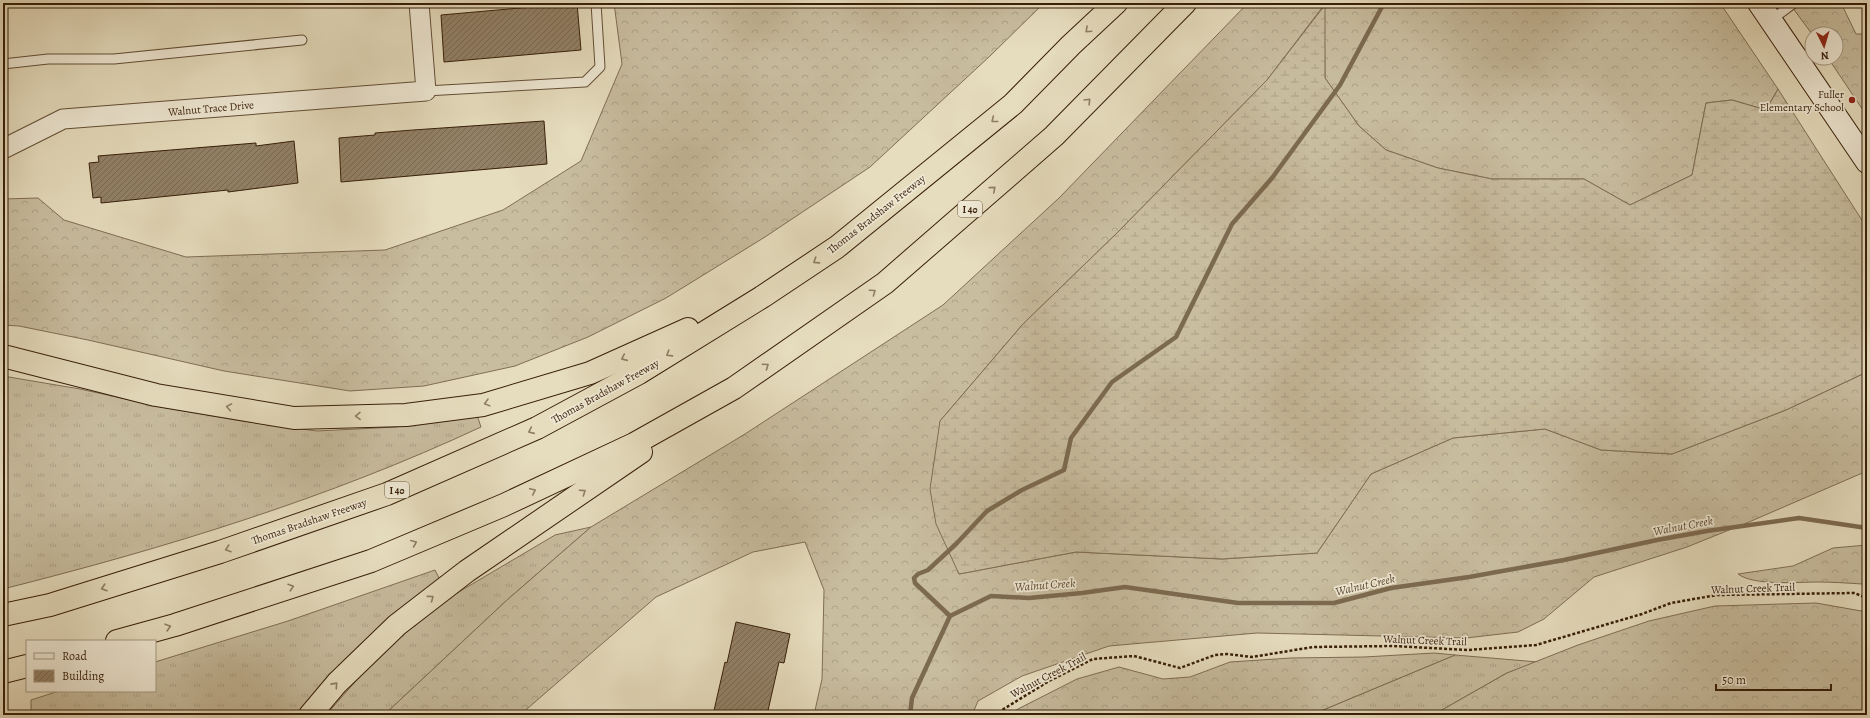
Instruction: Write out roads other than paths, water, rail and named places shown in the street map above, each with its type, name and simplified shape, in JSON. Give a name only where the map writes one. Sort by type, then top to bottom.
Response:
[{"type":"highway","name":"Thomas Bradshaw Freeway","points":[[3,615],[50,605],[220,552],[387,494],[537,428],[639,373],[837,247],[1013,104],[1071,45],[1116,3]]},
{"type":"highway","name":"I 40","points":[[120,640],[371,561],[504,505],[634,444],[734,388],[886,283],[1054,136],[1185,3]]},
{"type":"highway","points":[[3,356],[156,394],[294,418],[406,415],[483,405],[590,373],[762,296]]},
{"type":"highway","points":[[310,715],[336,683],[403,620],[467,571],[734,388]]},
{"type":"highway","points":[[3,672],[26,666]]},
{"type":"street","points":[[419,3],[426,91]]},
{"type":"street","points":[[1765,12],[1867,162]]},
{"type":"street","name":"Walnut Trace Drive","points":[[3,149],[63,119],[426,91]]},
{"type":"lane","points":[[426,91],[585,82],[600,67],[596,3]]},
{"type":"lane","points":[[1765,12],[1794,3]]},
{"type":"lane","points":[[3,64],[48,59],[114,59],[302,40]]},
{"type":"waterway","points":[[950,616],[915,583],[914,578],[918,574],[928,570],[956,544],[987,511],[1022,490],[1064,470],[1071,438],[1112,382],[1176,337],[1232,224],[1272,178],[1340,85],[1384,3]]},
{"type":"waterway","name":"Walnut Creek","points":[[910,715],[912,698],[950,616],[991,596],[1029,598],[1125,587],[1238,603],[1334,603],[1391,588],[1469,577],[1564,560],[1707,531],[1799,518],[1867,528]]},
{"type":"place","name":"Fuller Elementary School","points":[[1852,100]]}]
